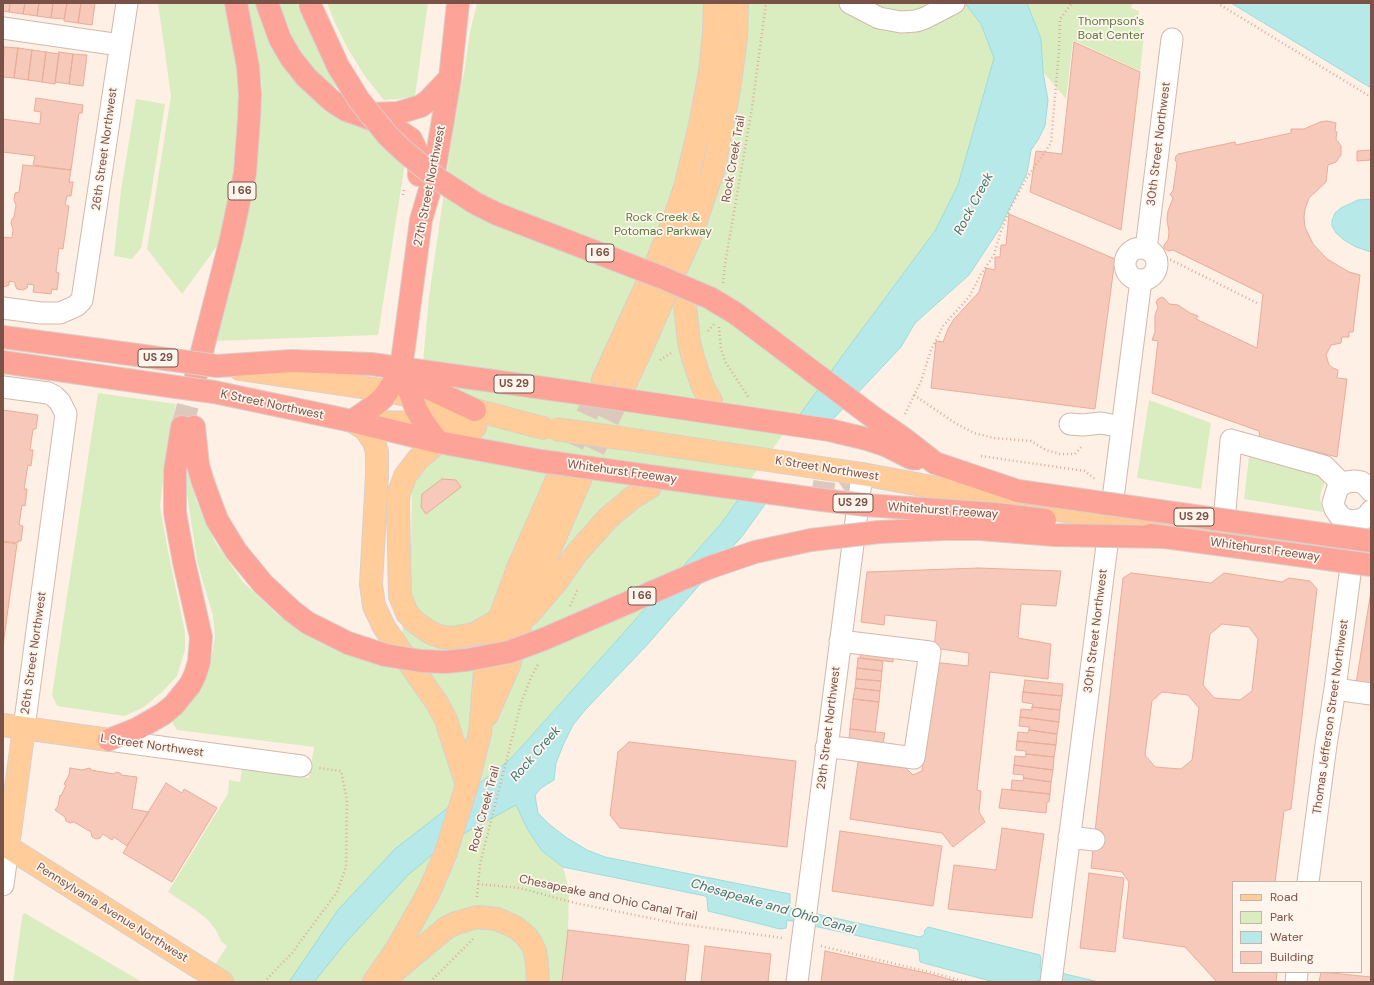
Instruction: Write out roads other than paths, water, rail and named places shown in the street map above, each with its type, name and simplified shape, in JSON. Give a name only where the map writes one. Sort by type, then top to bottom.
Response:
[{"type":"highway","name":"I 66","points":[[196,375],[231,239],[245,173],[250,119],[250,94],[248,68],[236,3]]},
{"type":"highway","points":[[267,3],[280,39],[291,58],[306,77],[332,101],[346,110],[393,127],[403,132],[411,139],[417,148],[419,156],[421,220]]},
{"type":"highway","name":"27th Street Northwest","points":[[401,368],[421,220],[433,179],[450,78],[458,3]]},
{"type":"highway","name":"I 66","points":[[310,4],[338,66],[359,100],[388,136],[438,179],[475,202],[498,214],[663,278],[710,298],[735,313],[935,463]]},
{"type":"highway","points":[[360,115],[398,113],[421,106],[434,96],[450,78]]},
{"type":"highway","name":"K Street Northwest","points":[[3,336],[217,366],[291,369],[371,364],[401,368]]},
{"type":"highway","name":"K Street Northwest","points":[[3,362],[214,392],[352,421]]},
{"type":"highway","points":[[352,421],[375,405],[388,392],[401,368]]},
{"type":"highway","points":[[401,368],[411,396],[424,423],[438,442]]},
{"type":"highway","points":[[401,368],[475,418]]},
{"type":"highway","name":"Whitehurst Freeway","points":[[401,368],[829,430],[867,439],[885,445],[911,458],[935,463],[1018,491],[1365,549]]},
{"type":"highway","name":"Whitehurst Freeway","points":[[352,421],[438,442],[541,461],[822,500],[866,505],[995,514],[1371,565]]},
{"type":"highway","name":"I 66","points":[[109,740],[137,729],[163,714],[174,705],[190,685],[199,662],[201,637],[184,562],[175,513],[175,471],[188,427],[198,466],[217,520],[236,551],[263,584],[292,611],[308,623],[348,643],[385,655],[421,661],[445,662],[466,660],[509,652],[544,639],[708,568],[755,552],[811,540],[879,532],[944,529],[1054,535],[1165,537]]},
{"type":"main road","points":[[715,3],[710,72],[699,132],[684,190],[675,217],[673,267],[690,238],[714,168],[732,73],[736,38],[737,3]]},
{"type":"main road","points":[[603,380],[657,287],[642,348],[626,382]]},
{"type":"main road","points":[[684,306],[689,342],[695,365],[703,387],[711,401]]},
{"type":"main road","name":"K Street Northwest","points":[[291,369],[411,396],[475,418],[805,465],[1045,508],[1110,518],[1223,534],[1365,549]]},
{"type":"main road","points":[[475,418],[438,442],[418,459],[405,476],[399,493],[399,586],[402,604],[414,622],[431,633],[442,637],[452,638],[474,634],[499,620]]},
{"type":"main road","name":"K Street Northwest","points":[[352,421],[424,423],[475,418]]},
{"type":"main road","points":[[352,421],[365,429],[374,442],[377,452],[371,584],[374,606],[384,627],[437,703],[446,720],[467,784]]},
{"type":"main road","points":[[480,732],[485,670],[499,620],[518,568],[559,475]]},
{"type":"main road","points":[[374,982],[398,947],[429,892],[445,855],[467,784],[480,732],[509,665],[520,626],[537,579],[580,480]]},
{"type":"main road","points":[[520,626],[554,585],[576,554],[608,518],[632,498],[650,487]]},
{"type":"main road","name":"L Street Northwest","points":[[13,727],[109,740]]},
{"type":"main road","name":"26th Street Northwest","points":[[6,845],[13,727]]},
{"type":"main road","name":"Pennsylvania Avenue Northwest","points":[[6,845],[215,978]]},
{"type":"main road","points":[[382,982],[446,928],[456,923],[476,917],[497,919],[515,927],[525,935],[535,951],[538,982]]},
{"type":"street","name":"26th Street Northwest","points":[[3,308],[41,313],[60,313],[76,306],[82,300],[127,3]]},
{"type":"street","points":[[850,3],[879,18],[901,22],[925,18],[950,5]]},
{"type":"street","points":[[3,28],[120,45]]},
{"type":"street","name":"30th Street Northwest","points":[[1052,972],[1141,280],[1131,276],[1126,269],[1125,264],[1129,254],[1138,248],[1149,251],[1172,38]]},
{"type":"street","name":"26th Street Northwest","points":[[3,387],[48,393],[60,402],[66,414],[13,727]]},
{"type":"street","points":[[1071,417],[1083,425],[1123,423]]},
{"type":"street","points":[[1223,534],[1231,440],[1324,466],[1342,484]]},
{"type":"street","name":"29th Street Northwest","points":[[797,982],[811,944],[808,893],[862,474]]},
{"type":"street","points":[[1371,491],[1361,482],[1354,481],[1342,484],[1336,490],[1333,503],[1339,515],[1344,519],[1351,521],[1363,519],[1371,511]]},
{"type":"street","name":"Thomas Jefferson Street Northwest","points":[[1308,881],[1335,689],[1365,549],[1351,521]]},
{"type":"street","points":[[826,748],[841,748],[914,758],[930,652],[840,641]]},
{"type":"street","points":[[1335,689],[1371,694]]},
{"type":"street","name":"L Street Northwest","points":[[109,740],[301,766]]},
{"type":"street","points":[[1069,837],[1094,840]]},
{"type":"street","name":"26th Street Northwest","points":[[3,885],[6,845]]},
{"type":"water","points":[[965,3],[1027,3],[1041,39],[1043,72],[1048,100],[1045,126],[1031,150],[1027,173],[1000,228],[969,275],[915,323],[901,347],[804,450],[743,535],[647,645],[585,710],[573,725],[564,743],[556,763],[554,780],[541,788],[535,795],[538,813],[549,824],[567,838],[587,850],[605,857],[790,894],[790,908],[920,937],[924,935],[925,930],[928,927],[1040,955],[1040,968],[1099,982],[1046,982],[1037,980],[1036,982],[994,982],[920,962],[919,952],[917,949],[787,920],[786,928],[780,929],[708,911],[707,898],[705,896],[563,867],[542,851],[528,830],[516,805],[445,844],[408,875],[347,941],[314,982],[289,982],[338,910],[395,849],[508,761],[720,525],[935,231],[958,185],[994,58],[981,24]]},
{"type":"water","points":[[1231,3],[1371,3],[1371,88],[1338,68]]},
{"type":"water","points":[[1371,199],[1371,252],[1356,247],[1344,240],[1336,233],[1332,226],[1332,221],[1335,213],[1341,208],[1358,200]]},
{"type":"tunnel","points":[[182,427],[196,375]]},
{"type":"tunnel","points":[[559,475],[603,380]]},
{"type":"tunnel","points":[[580,480],[626,382]]},
{"type":"tunnel","points":[[812,491],[835,494],[862,474]]},
{"type":"park label","name":"Thompson's Boat Center","points":[[1111,29]]},
{"type":"park label","name":"Rock Creek & Potomac Parkway","points":[[663,225]]},
{"type":"water label","name":"Rock Creek","points":[[974,204]]},
{"type":"water label","name":"Rock Creek","points":[[536,754]]},
{"type":"water label","name":"Chesapeake and Ohio Canal","points":[[773,907]]}]
